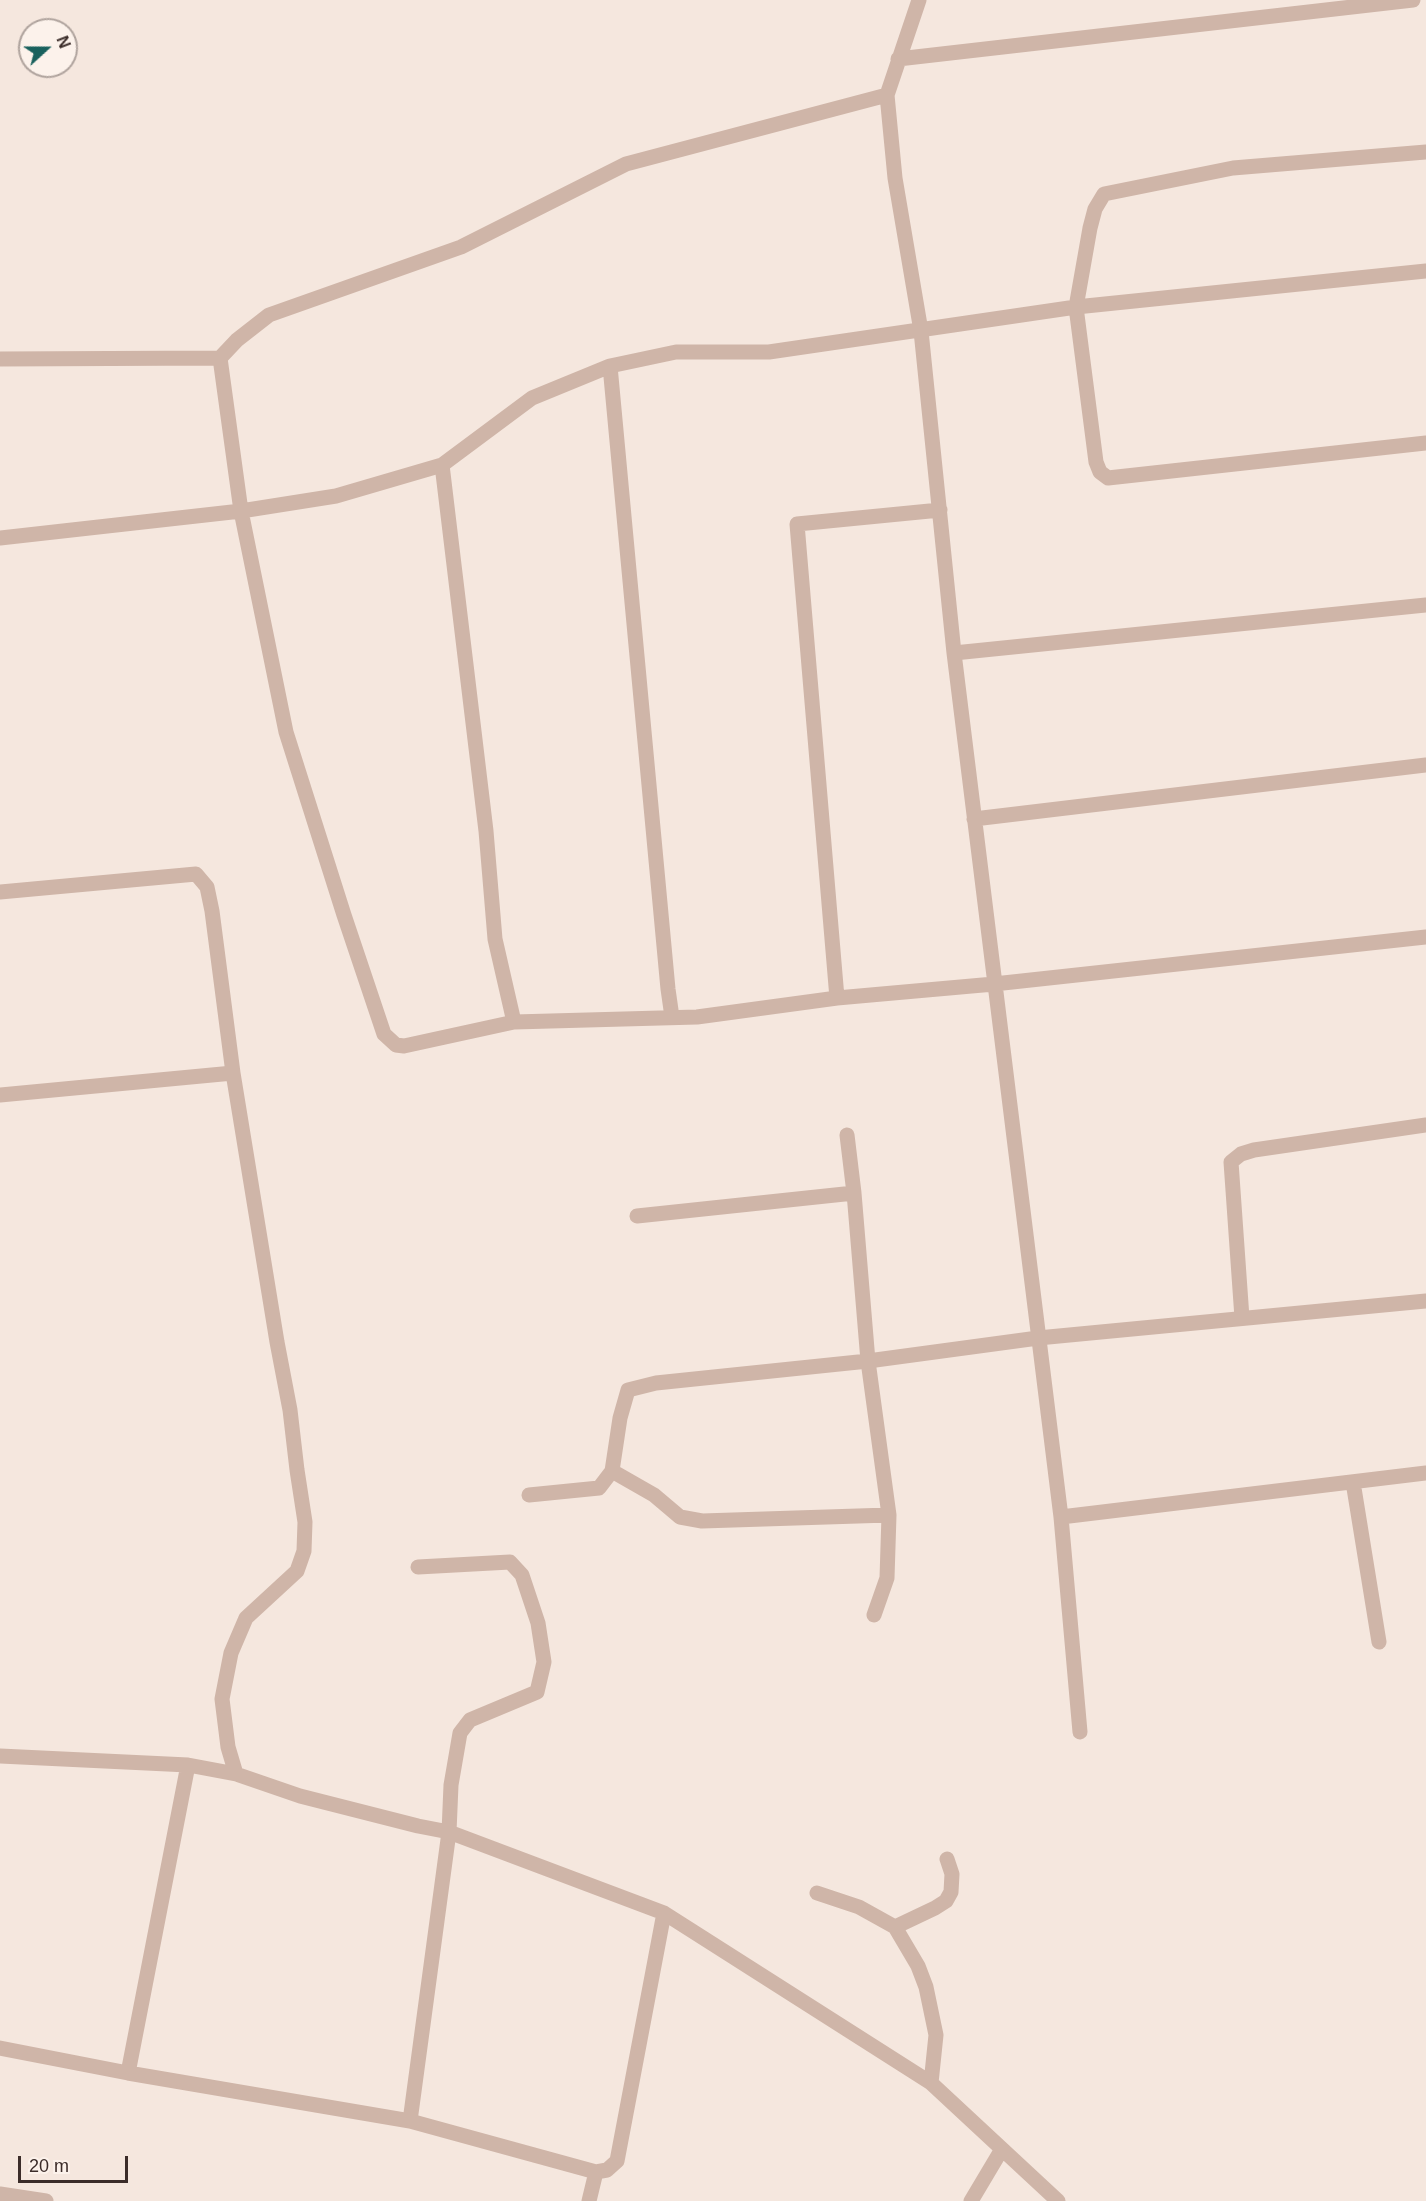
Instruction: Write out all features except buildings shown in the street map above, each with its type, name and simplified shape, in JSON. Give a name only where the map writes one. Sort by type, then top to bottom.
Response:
[{"type":"street","points":[[919,0],[887,95],[895,178],[921,331],[954,653],[1061,1517],[1080,1732]]},
{"type":"street","points":[[898,59],[1413,0]]},
{"type":"street","points":[[0,359],[220,358],[237,340],[269,315],[461,247],[626,164],[887,95]]},
{"type":"street","points":[[1426,152],[1233,168],[1104,194],[1095,209],[1090,228],[1076,307],[1096,462],[1100,472],[1108,478],[1426,443]]},
{"type":"street","points":[[0,538],[241,511],[336,496],[442,465],[532,398],[610,366],[676,352],[769,352],[1076,307],[1426,271]]},
{"type":"street","points":[[220,358],[241,511],[285,732],[384,1034],[396,1045],[404,1046],[514,1022],[697,1017],[837,998],[994,984],[1426,937]]},
{"type":"street","points":[[610,366],[665,965],[672,1017]]},
{"type":"street","points":[[442,465],[486,831],[495,939],[514,1022]]},
{"type":"street","points":[[837,998],[797,524],[939,510]]},
{"type":"street","points":[[954,653],[1426,605]]},
{"type":"street","points":[[974,819],[1426,765]]},
{"type":"street","points":[[0,892],[196,874],[207,887],[233,1073],[290,1410],[305,1522],[304,1551],[297,1571],[246,1618],[231,1653],[222,1699],[228,1747],[236,1774]]},
{"type":"street","points":[[0,1095],[233,1073]]},
{"type":"street","points":[[1242,1318],[1231,1162],[1241,1154],[1254,1150],[1426,1125]]},
{"type":"street","points":[[847,1135],[868,1361],[889,1515],[887,1578],[874,1615]]},
{"type":"street","points":[[637,1216],[854,1193]]},
{"type":"street","points":[[529,1496],[599,1488],[612,1471],[620,1418],[628,1390],[656,1383],[868,1361],[1038,1338],[1426,1301]]},
{"type":"street","points":[[612,1471],[654,1495],[680,1517],[702,1521],[889,1515]]},
{"type":"street","points":[[1061,1517],[1426,1473]]},
{"type":"street","points":[[1353,1482],[1379,1642]]},
{"type":"street","points":[[410,2121],[449,1832],[451,1785],[460,1733],[470,1720],[537,1692],[544,1662],[538,1623],[522,1575],[510,1562],[418,1567]]},
{"type":"street","points":[[0,1756],[188,1765],[236,1774],[300,1796],[449,1832],[664,1913],[932,2083],[1058,2201]]},
{"type":"street","points":[[128,2073],[188,1765]]},
{"type":"street","points":[[895,1927],[935,1908],[946,1900],[951,1892],[952,1874],[947,1859]]},
{"type":"street","points":[[818,1893],[859,1907],[895,1927],[918,1966],[926,1987],[936,2035],[932,2083]]},
{"type":"street","points":[[0,2048],[128,2073],[410,2121],[596,2172],[607,2170],[617,2161],[664,1913]]},
{"type":"street","points":[[971,2201],[1002,2149]]},
{"type":"street","points":[[589,2201],[596,2172]]},
{"type":"street","points":[[0,2194],[46,2201]]}]
